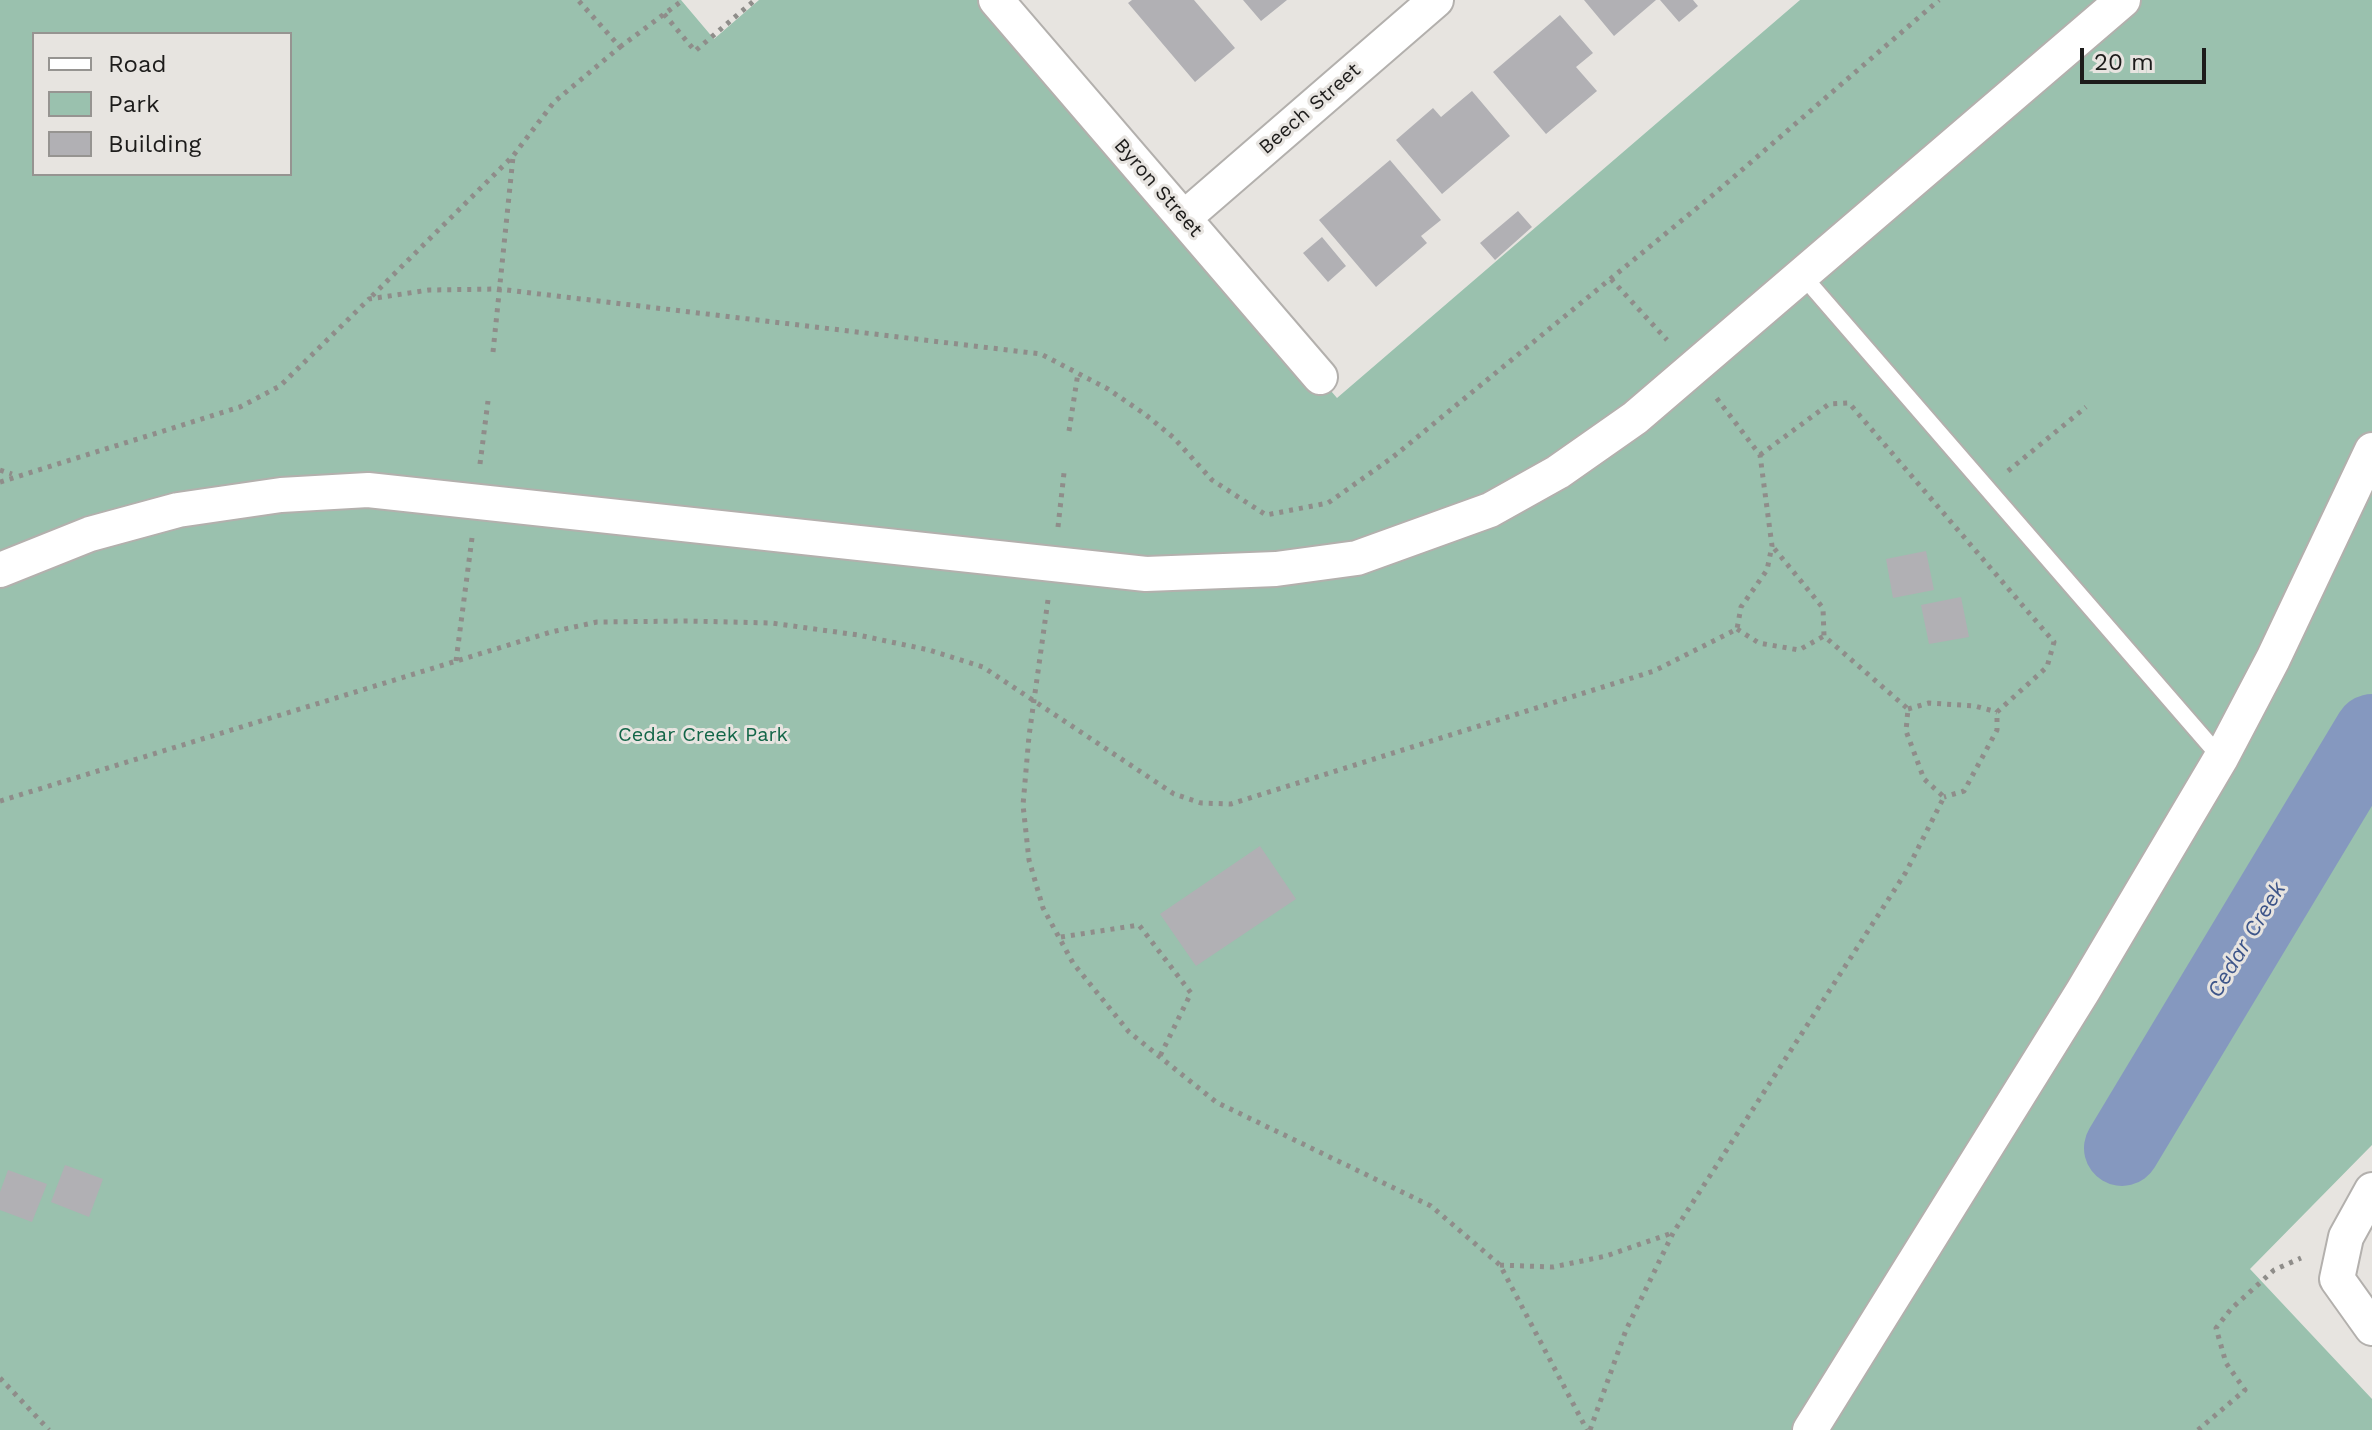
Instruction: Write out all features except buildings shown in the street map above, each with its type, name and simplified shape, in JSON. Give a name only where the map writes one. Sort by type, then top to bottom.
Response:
[{"type":"street","name":"Byron Street","points":[[996,0],[1320,377]]},
{"type":"street","name":"Beech Street","points":[[1184,218],[1436,0]]},
{"type":"street","points":[[0,570],[90,534],[178,510],[281,495],[377,489],[1084,569],[1171,575],[1276,569],[1357,558],[1490,510],[1558,472],[1635,418],[2123,0]]},
{"type":"street","points":[[1810,1430],[2083,991],[2221,758],[2273,659],[2372,450]]},
{"type":"street","points":[[2372,1190],[2346,1237],[2337,1279],[2372,1328]]},
{"type":"lane","points":[[1803,276],[2221,758]]},
{"type":"path","points":[[578,0],[620,47]]},
{"type":"path","points":[[0,482],[12,475],[240,407],[280,386],[513,156],[554,102],[683,0]]},
{"type":"path","points":[[664,14],[695,51],[755,0]]},
{"type":"path","points":[[369,299],[429,290],[498,289],[1041,354],[1078,372],[1146,415],[1174,438],[1212,480],[1266,515],[1328,503],[1393,457],[1611,279],[1939,0]]},
{"type":"path","points":[[493,352],[513,156]]},
{"type":"path","points":[[1611,279],[1693,368],[1760,455],[1772,546],[1767,570],[1741,607],[1737,629]]},
{"type":"path","points":[[1069,431],[1078,372]]},
{"type":"path","points":[[480,471],[488,401]]},
{"type":"path","points":[[1589,1430],[1626,1330],[1673,1233],[1906,872],[1944,797],[1964,791],[1997,730],[1997,712],[2047,667],[2054,642],[1849,403],[1829,404],[1760,455]]},
{"type":"path","points":[[2007,472],[2086,407]]},
{"type":"path","points":[[0,470],[12,475]]},
{"type":"path","points":[[1056,540],[1064,473]]},
{"type":"path","points":[[456,661],[473,525]]},
{"type":"path","points":[[1772,546],[1823,608],[1824,636],[1908,709]]},
{"type":"path","points":[[1049,594],[1023,805],[1029,860],[1043,908],[1073,963],[1129,1032],[1216,1102],[1431,1206],[1500,1265],[1589,1430]]},
{"type":"path","points":[[0,801],[456,661],[597,622],[771,623],[929,650],[983,667],[1174,794],[1201,803],[1231,804],[1654,671],[1737,629]]},
{"type":"path","points":[[1737,629],[1759,643],[1799,650],[1824,636]]},
{"type":"path","points":[[1908,709],[1929,703],[1975,706],[1997,712]]},
{"type":"path","points":[[1908,709],[1906,731],[1924,779],[1944,797]]},
{"type":"path","points":[[1061,937],[1139,925],[1191,993],[1160,1056]]},
{"type":"path","points":[[1500,1265],[1553,1267],[1606,1256],[1673,1233]]},
{"type":"path","points":[[2198,1430],[2245,1390],[2226,1363],[2216,1328],[2231,1309],[2274,1270],[2346,1237]]},
{"type":"path","points":[[0,1378],[49,1430]]},
{"type":"green space","name":"Cedar Creek Park","points":[[0,0],[681,0],[714,39],[759,0],[997,0],[1337,398],[1800,0],[2372,0],[2372,1145],[2250,1269],[2372,1399],[2372,1430],[0,1430]]},
{"type":"waterway","name":"Cedar Creek","points":[[2122,1148],[2372,732]]}]
